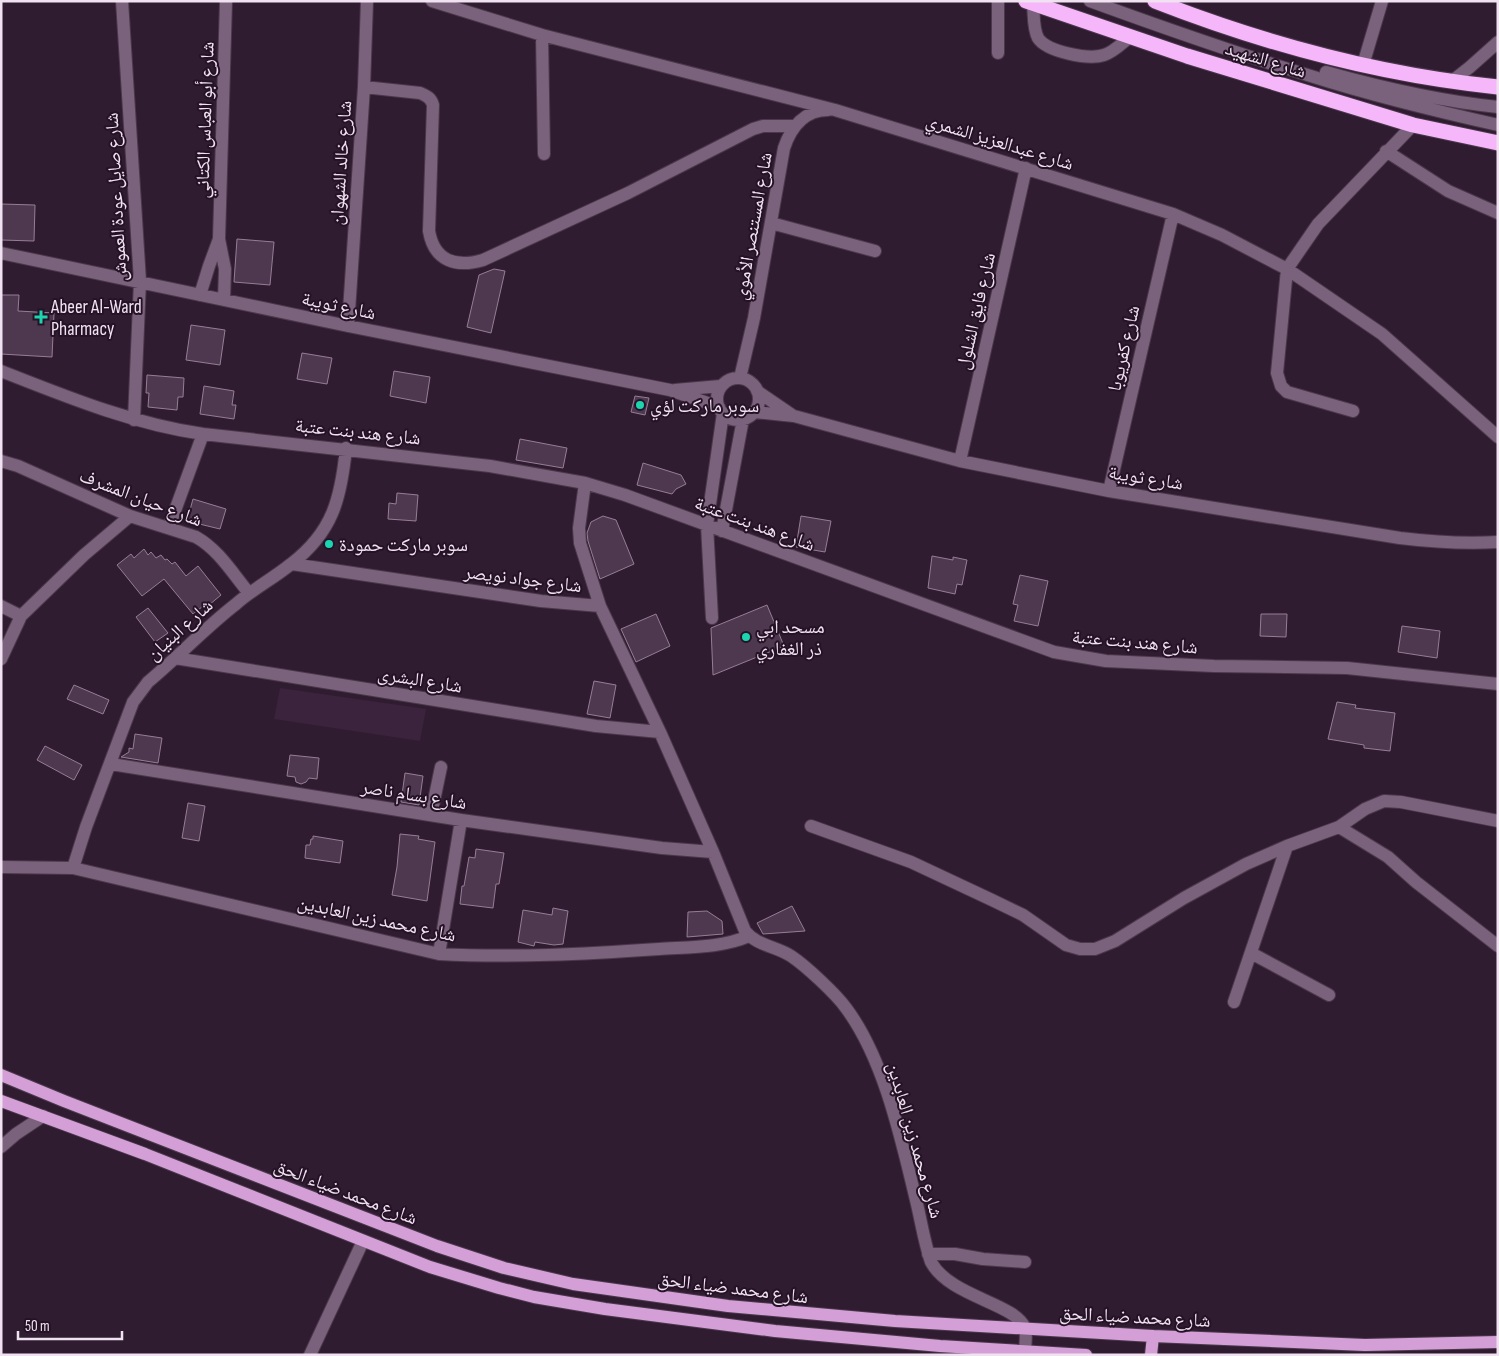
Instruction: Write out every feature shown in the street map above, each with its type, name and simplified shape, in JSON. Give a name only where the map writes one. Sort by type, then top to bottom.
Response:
[{"type":"highway","name":"شارع الشهيد","points":[[1155,1],[1280,44],[1362,65],[1450,82],[1498,87]]},
{"type":"highway","name":"شارع الشهيد","points":[[1029,3],[1130,37],[1413,125],[1498,143]]},
{"type":"main road","name":"شارع محمد ضياء الحق","points":[[1,1075],[437,1246],[504,1268],[573,1284],[736,1307],[857,1319],[1153,1336],[1365,1345],[1498,1342]]},
{"type":"main road","name":"شارع محمد ضياء الحق","points":[[1,1101],[145,1154],[362,1241],[464,1278],[499,1288],[569,1304],[775,1331],[940,1346],[1086,1355]]},
{"type":"main road","points":[[1151,1355],[1153,1336]]},
{"type":"street","name":"شارع صايل عودة العموش","points":[[122,1],[140,281],[134,420]]},
{"type":"street","name":"شارع أبو العباس الكتاني","points":[[224,300],[225,269],[219,239],[226,1]]},
{"type":"street","name":"شارع خالد الشهوان","points":[[348,326],[364,87],[367,1]]},
{"type":"street","name":"شارع عبدالعزيز الشمري","points":[[432,1],[542,35],[835,110],[1173,214],[1222,235],[1288,269],[1382,334],[1498,436]]},
{"type":"street","points":[[998,1],[998,53]]},
{"type":"street","points":[[1090,1],[1313,77],[1374,95],[1498,125]]},
{"type":"street","points":[[1110,1],[1200,33],[1378,87],[1451,101],[1498,107]]},
{"type":"street","points":[[1362,65],[1382,1]]},
{"type":"street","points":[[1029,3],[1036,34],[1039,40],[1050,48],[1084,56],[1098,56],[1110,52],[1130,37]]},
{"type":"street","points":[[542,35],[544,154]]},
{"type":"street","points":[[1450,82],[1470,68],[1498,42]]},
{"type":"street","points":[[364,87],[420,93],[431,100],[433,105],[430,240],[433,247],[444,258],[464,263],[483,260],[628,193],[753,129],[770,126],[795,126]]},
{"type":"street","name":"شارع المستنصر الأموي","points":[[740,378],[754,318],[784,148],[788,136],[806,116],[820,110],[835,110]]},
{"type":"street","points":[[1353,411],[1286,392],[1281,386],[1277,373],[1288,269],[1318,224],[1413,125]]},
{"type":"street","points":[[1386,151],[1448,192],[1498,213]]},
{"type":"street","name":"شارع فايق الشلول","points":[[960,461],[1026,168]]},
{"type":"street","name":"شارع كفريوبا","points":[[1109,491],[1173,214]]},
{"type":"street","points":[[771,223],[875,251]]},
{"type":"street","name":"شارع أبو العباس الكتاني","points":[[200,295],[208,266],[219,239]]},
{"type":"street","name":"شارع ثويبة","points":[[1,253],[348,326],[670,390],[721,410]]},
{"type":"street","name":"شارع هند بنت عتبة","points":[[1,371],[48,390],[134,420],[166,428],[203,434],[346,448],[478,464],[585,483],[625,495],[1054,652],[1106,661],[1214,666],[1347,668],[1498,684]]},
{"type":"street","points":[[740,378],[753,385],[757,391],[758,405],[750,417],[735,420],[728,418],[721,410],[717,400],[721,386],[733,379],[740,378]]},
{"type":"street","name":"شارع ثويبة","points":[[670,390],[721,386]]},
{"type":"street","name":"شارع ثويبة","points":[[757,391],[794,416]]},
{"type":"street","points":[[712,618],[707,525],[721,410]]},
{"type":"street","name":"شارع ثويبة","points":[[755,412],[794,416],[960,461],[1109,491],[1409,539],[1468,544],[1498,542]]},
{"type":"street","points":[[722,530],[743,419]]},
{"type":"street","points":[[169,527],[203,434]]},
{"type":"street","name":"شارع البنيان","points":[[73,868],[86,827],[133,702],[148,682],[249,594],[292,564],[322,532],[332,516],[339,498],[346,448]]},
{"type":"street","name":"شارع حيان المشرف","points":[[1,461],[18,466],[130,516],[196,537],[211,547],[249,594]]},
{"type":"street","points":[[585,483],[579,528],[580,542],[600,606],[660,732],[713,852],[742,925],[749,936]]},
{"type":"street","points":[[1,659],[20,616],[84,555],[130,516]]},
{"type":"street","name":"شارع جواد نويصر","points":[[292,564],[541,601],[600,606]]},
{"type":"street","points":[[1,606],[20,616]]},
{"type":"street","name":"شارع البشرى","points":[[175,658],[596,726],[660,732]]},
{"type":"street","name":"شارع بسام ناصر","points":[[111,764],[461,820],[682,851],[713,852]]},
{"type":"street","points":[[431,814],[441,767]]},
{"type":"street","points":[[811,826],[929,870],[1015,912],[1066,945],[1080,949],[1095,949],[1115,941],[1221,877],[1287,846],[1339,827],[1365,810],[1384,801],[1401,802],[1498,821]]},
{"type":"street","points":[[439,954],[461,820]]},
{"type":"street","points":[[1339,827],[1388,857],[1416,882],[1498,946]]},
{"type":"street","points":[[1234,1002],[1287,846]]},
{"type":"street","name":"شارع محمد زين العابدين","points":[[1,867],[73,868],[439,954],[478,956],[598,953],[722,944],[749,936],[798,961],[846,1007],[859,1028],[880,1072],[894,1115],[928,1254],[935,1270],[947,1281],[1012,1314],[1025,1329]]},
{"type":"street","points":[[1250,953],[1329,996]]},
{"type":"street","points":[[1,1148],[16,1134],[43,1116]]},
{"type":"street","points":[[310,1355],[362,1241]]},
{"type":"street","points":[[928,1254],[955,1254],[983,1259],[1025,1262]]},
{"type":"street","points":[[1025,1329],[1025,1352]]},
{"type":"shaded area","points":[[280,688],[426,709],[420,741],[274,719]]},
{"type":"building","points":[[1,204],[35,205],[34,241],[1,240]]},
{"type":"building","points":[[237,239],[274,242],[270,285],[234,282]]},
{"type":"building","points":[[494,269],[505,271],[491,333],[467,327],[479,275]]},
{"type":"building","points":[[1,295],[19,295],[18,311],[54,313],[52,357],[1,354]]},
{"type":"building","points":[[191,325],[225,330],[220,365],[186,360]]},
{"type":"building","points":[[302,353],[332,358],[327,384],[297,379]]},
{"type":"building","points":[[394,371],[430,377],[426,403],[390,396]]},
{"type":"building","points":[[147,375],[184,378],[183,397],[178,397],[177,410],[148,407],[149,393],[146,393]]},
{"type":"building","points":[[204,386],[234,391],[232,405],[236,405],[234,419],[200,414]]},
{"type":"building","name":"سوبر ماركت لؤي","points":[[635,396],[649,398],[645,415],[631,412]]},
{"type":"building","points":[[520,439],[567,448],[563,468],[516,460]]},
{"type":"building","points":[[643,463],[681,475],[686,484],[676,489],[672,494],[637,485]]},
{"type":"building","points":[[397,493],[418,495],[416,521],[388,519],[389,503],[396,504]]},
{"type":"building","points":[[193,499],[226,509],[220,529],[187,521]]},
{"type":"building","points":[[603,516],[616,520],[634,564],[600,579],[587,533],[591,522]]},
{"type":"building","points":[[801,516],[831,521],[825,552],[796,547]]},
{"type":"building","points":[[144,549],[148,555],[151,552],[156,558],[161,555],[172,564],[175,562],[186,576],[198,566],[221,595],[209,605],[207,603],[193,614],[164,579],[142,596],[117,565],[131,554],[134,558]]},
{"type":"building","points":[[932,556],[953,560],[953,557],[967,560],[962,585],[957,584],[955,594],[928,588]]},
{"type":"building","points":[[1020,575],[1048,581],[1038,626],[1014,621],[1018,605],[1013,604]]},
{"type":"building","name":"مسحد ابي ذر الغفاري","points":[[767,605],[784,646],[713,675],[711,628]]},
{"type":"building","points":[[148,608],[168,633],[155,642],[136,617]]},
{"type":"building","points":[[656,614],[670,646],[636,662],[621,629]]},
{"type":"building","points":[[1261,614],[1287,614],[1286,637],[1260,636]]},
{"type":"building","points":[[1402,626],[1440,631],[1437,658],[1398,652]]},
{"type":"building","points":[[594,681],[616,685],[610,718],[587,714]]},
{"type":"building","points":[[74,685],[109,700],[103,714],[67,699]]},
{"type":"building","points":[[1337,702],[1356,705],[1355,708],[1395,713],[1390,751],[1364,748],[1364,745],[1328,739]]},
{"type":"building","points":[[135,734],[162,738],[158,763],[121,757],[129,752],[129,748],[133,749]]},
{"type":"building","points":[[45,746],[82,765],[74,780],[37,760]]},
{"type":"building","points":[[290,755],[319,758],[317,779],[309,778],[301,784],[296,782],[295,777],[287,776]]},
{"type":"building","points":[[405,773],[423,776],[419,805],[401,802]]},
{"type":"building","points":[[188,803],[205,806],[199,841],[182,838]]},
{"type":"building","points":[[400,834],[419,836],[418,839],[435,842],[427,901],[392,895]]},
{"type":"building","points":[[313,836],[343,841],[340,863],[305,858],[306,845],[310,845]]},
{"type":"building","points":[[476,849],[504,853],[499,884],[496,884],[493,908],[460,904],[469,857],[475,858]]},
{"type":"building","points":[[792,906],[805,931],[763,934],[757,923]]},
{"type":"building","points":[[553,908],[568,911],[563,944],[554,945],[535,942],[534,946],[518,942],[523,910],[552,915]]},
{"type":"building","points":[[707,911],[722,921],[723,934],[687,937],[688,912]]},
{"type":"place","name":"Abeer Al-Ward Pharmacy","points":[[41,317]]},
{"type":"place","name":"سوبر ماركت لؤي","points":[[640,405]]},
{"type":"place","name":"سوبر ماركت حمودة","points":[[329,544]]},
{"type":"place","name":"مسحد ابي ذر الغفاري","points":[[746,637]]}]
